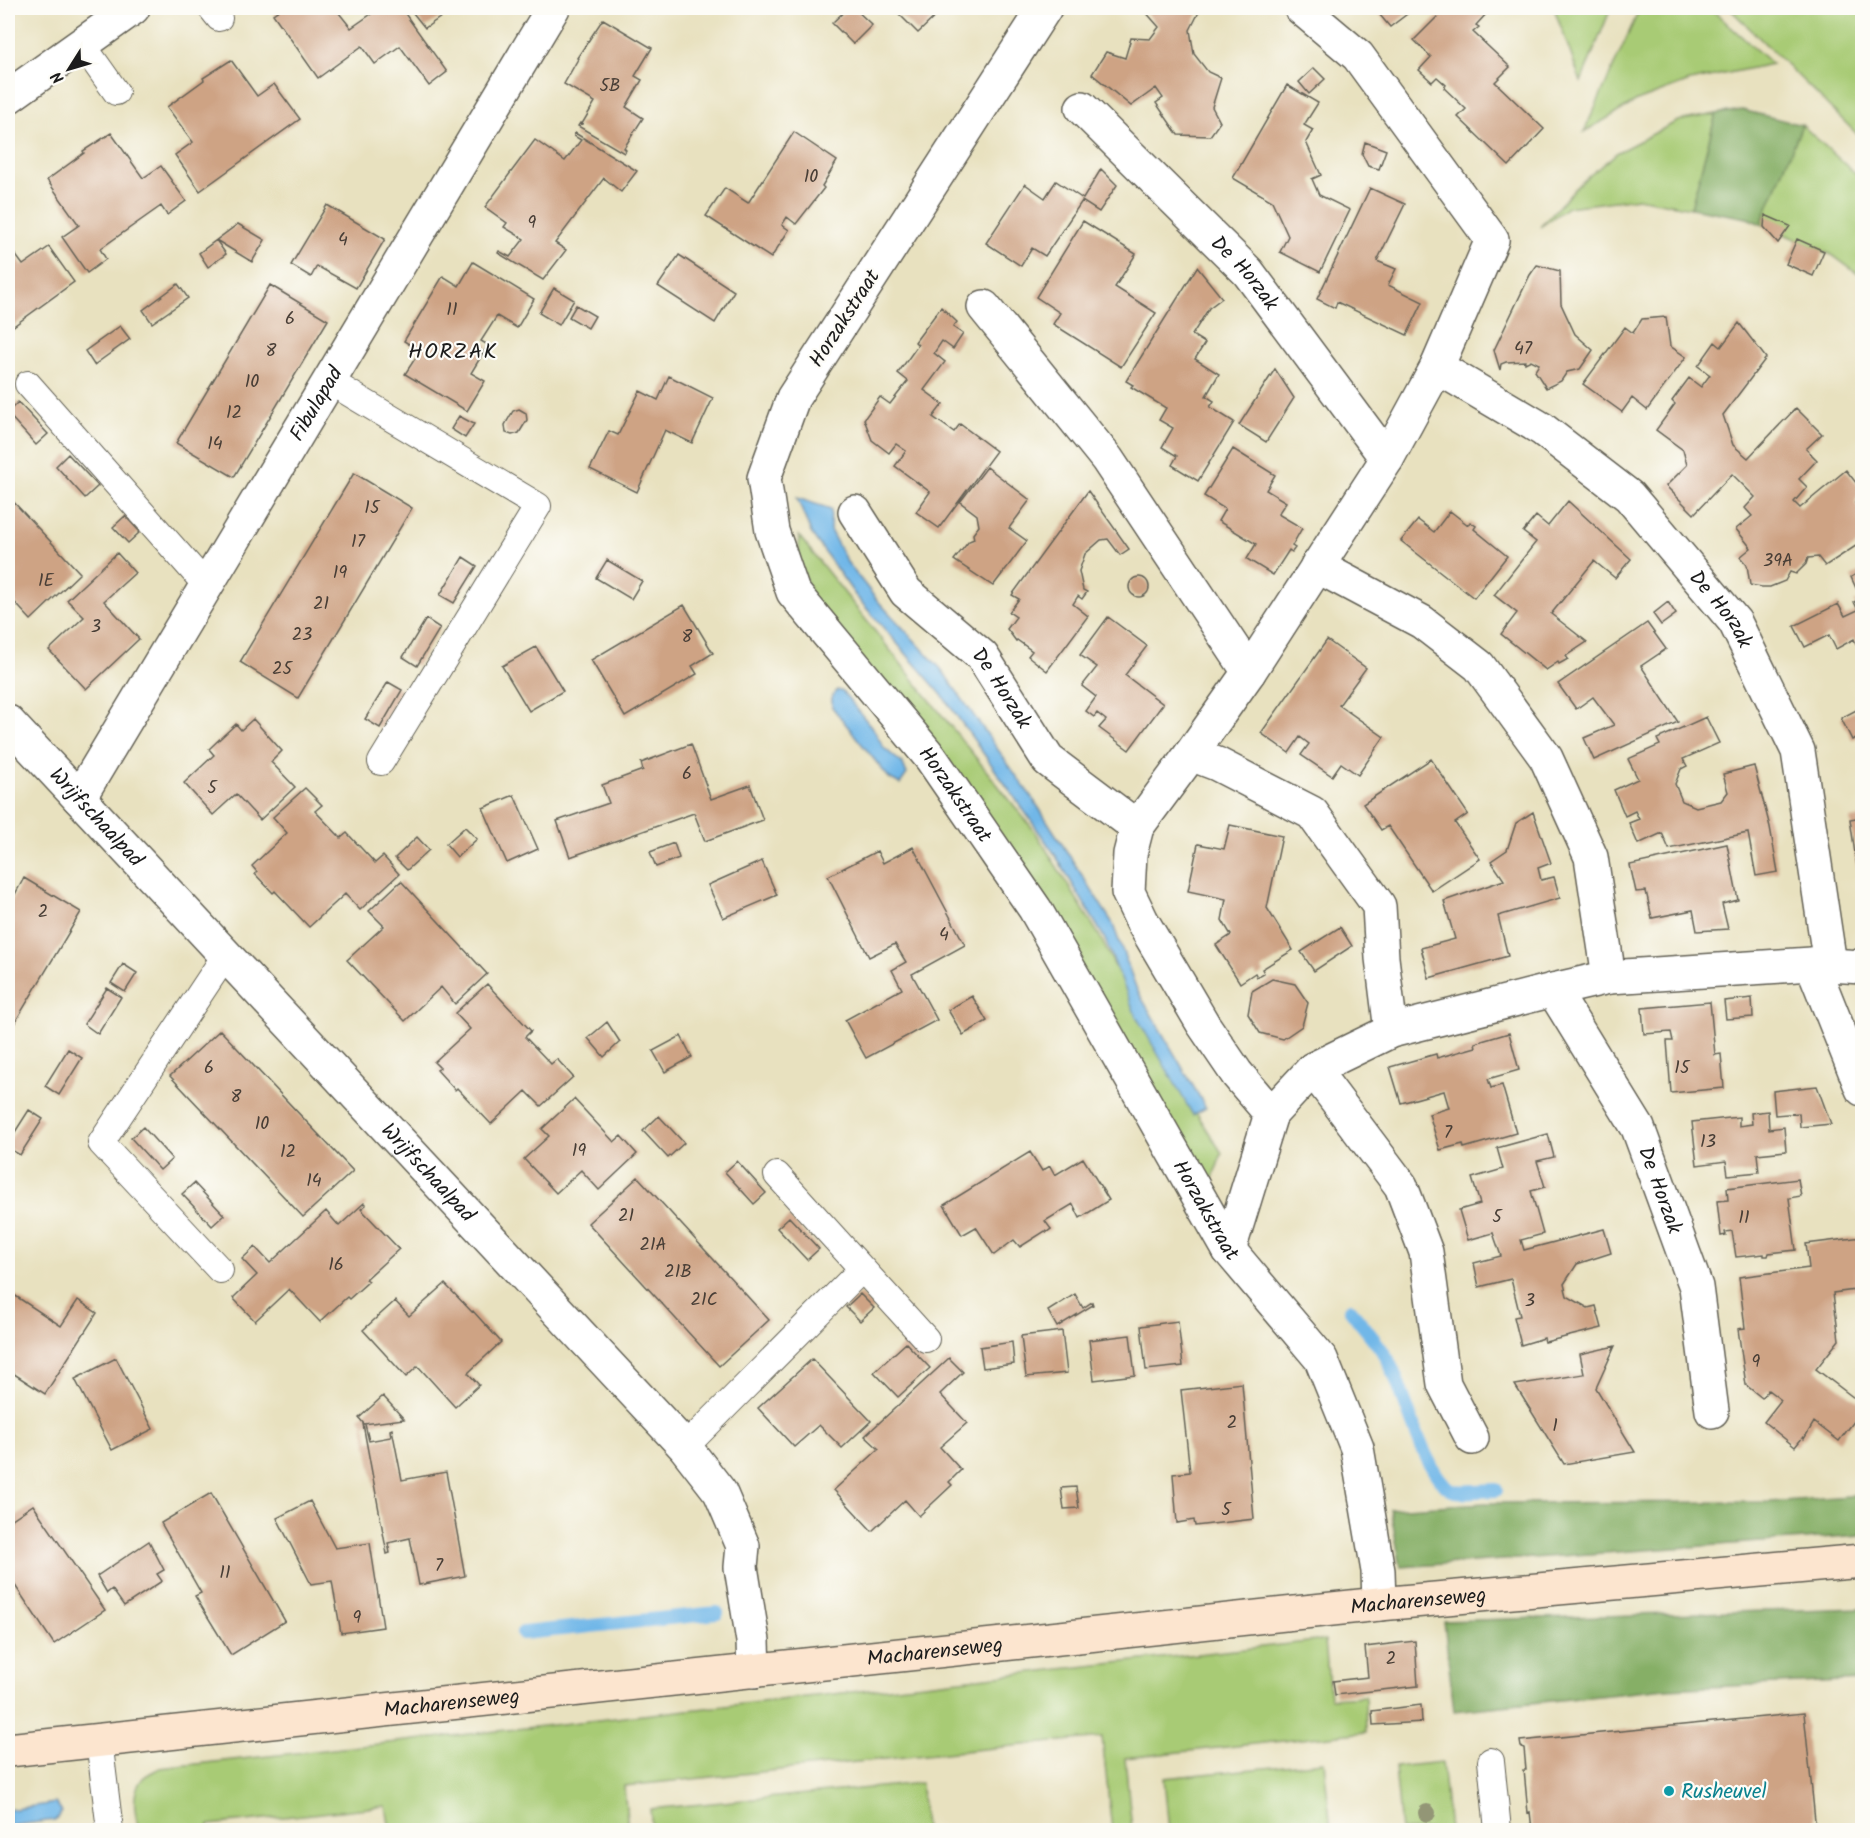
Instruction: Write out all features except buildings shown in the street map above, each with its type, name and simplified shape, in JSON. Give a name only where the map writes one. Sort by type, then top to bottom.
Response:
[{"type":"street","points":[[8,97],[132,8]]},
{"type":"street","name":"Fibulapad","points":[[79,798],[553,8]]},
{"type":"street","name":"Horzakstraat","points":[[1045,8],[793,398],[764,478],[771,531],[793,592],[931,758],[1035,909],[1229,1250],[1321,1359],[1357,1448],[1378,1572],[1379,1604]]},
{"type":"street","points":[[1271,1114],[1237,1074],[1203,1024],[1142,921],[1128,892],[1130,854],[1137,827],[1249,672],[1387,459],[1437,367],[1492,240],[1358,56],[1301,8]]},
{"type":"street","name":"De Horzak","points":[[1082,108],[1248,272],[1387,459]]},
{"type":"street","points":[[984,307],[1107,459],[1249,672]]},
{"type":"street","name":"De Horzak","points":[[1437,367],[1542,429],[1629,496],[1735,622],[1798,751],[1821,964],[1863,1089]]},
{"type":"street","name":"De Horzak","points":[[855,512],[906,592],[982,656],[1048,760],[1137,827]]},
{"type":"street","points":[[1317,567],[1422,622],[1479,666],[1546,758],[1591,857],[1609,977]]},
{"type":"street","name":"Wrijfschaalpad","points":[[8,722],[685,1447],[720,1492],[743,1546],[741,1567],[753,1641],[754,1671]]},
{"type":"street","points":[[1191,754],[1217,764],[1312,813],[1379,906],[1382,958],[1391,1031]]},
{"type":"street","points":[[1229,1250],[1271,1114],[1313,1069],[1391,1031],[1609,977],[1821,964],[1863,967]]},
{"type":"street","name":"De Horzak","points":[[1553,990],[1638,1128],[1696,1287],[1712,1411]]},
{"type":"street","points":[[1313,1069],[1401,1186],[1426,1252],[1444,1384],[1472,1438]]},
{"type":"street","name":"Macharenseweg","points":[[8,1750],[1379,1604],[1863,1561]]},
{"type":"lane","points":[[82,44],[116,92]]},
{"type":"lane","points":[[329,381],[538,506],[381,762]]},
{"type":"lane","points":[[27,384],[206,585]]},
{"type":"lane","points":[[220,1270],[101,1143],[225,956]]},
{"type":"lane","points":[[777,1175],[926,1339]]},
{"type":"lane","points":[[685,1447],[862,1269]]},
{"type":"lane","points":[[99,1740],[110,1830]]},
{"type":"lane","points":[[1491,1761],[1498,1830]]},
{"type":"green space","points":[[1554,8],[1611,8],[1581,82]]},
{"type":"green space","points":[[1640,8],[1710,8],[1772,64],[1690,81],[1637,101],[1584,132]]},
{"type":"green space","points":[[1729,8],[1862,8],[1862,139]]},
{"type":"green space","points":[[1742,110],[1802,125],[1761,224],[1747,218],[1691,208],[1716,114]]},
{"type":"green space","points":[[1716,114],[1691,208],[1638,198],[1568,207],[1540,227],[1578,185],[1618,152],[1678,121]]},
{"type":"green space","points":[[1802,125],[1862,180],[1862,277],[1832,255],[1761,224]]},
{"type":"green space","points":[[799,536],[1036,833],[1099,935],[1158,1052],[1222,1153],[1206,1197],[1066,974],[815,606],[799,560]]},
{"type":"green space","points":[[1862,1495],[1862,1535],[1401,1567],[1390,1509],[1485,1503],[1770,1502]]},
{"type":"green space","points":[[1862,1608],[1862,1680],[1666,1689],[1454,1711],[1444,1621]]},
{"type":"green space","points":[[1325,1640],[1330,1698],[1365,1696],[1366,1732],[1125,1758],[1132,1830],[1112,1830],[1102,1737],[624,1786],[628,1830],[390,1830],[386,1806],[209,1825],[209,1830],[139,1830],[135,1810],[136,1790],[139,1784],[145,1777],[160,1768]]},
{"type":"green space","points":[[1324,1762],[1331,1830],[1169,1830],[1164,1778]]},
{"type":"green space","points":[[1442,1762],[1449,1830],[1401,1830],[1395,1767]]},
{"type":"green space","points":[[921,1783],[925,1830],[652,1830],[650,1809]]},
{"type":"water","points":[[797,498],[831,509],[830,530],[847,562],[877,600],[941,669],[1035,802],[1112,922],[1137,990],[1206,1108],[1193,1115],[1136,1016],[1104,937],[1054,853],[942,695],[855,595],[811,533]]},
{"type":"water","points":[[837,690],[843,692],[874,730],[884,748],[903,764],[907,774],[900,784],[889,778],[832,707],[832,697]]},
{"type":"water","points":[[55,1803],[62,1812],[55,1820],[8,1826],[8,1810]]},
{"type":"waterway","points":[[1351,1310],[1387,1358],[1425,1453],[1444,1484],[1459,1492],[1496,1490]]},
{"type":"waterway","points":[[523,1633],[717,1613]]},
{"type":"place","name":"Rusheuvel","points":[[1669,1791]]},
{"type":"district","name":"HORZAK","points":[[453,350]]}]
